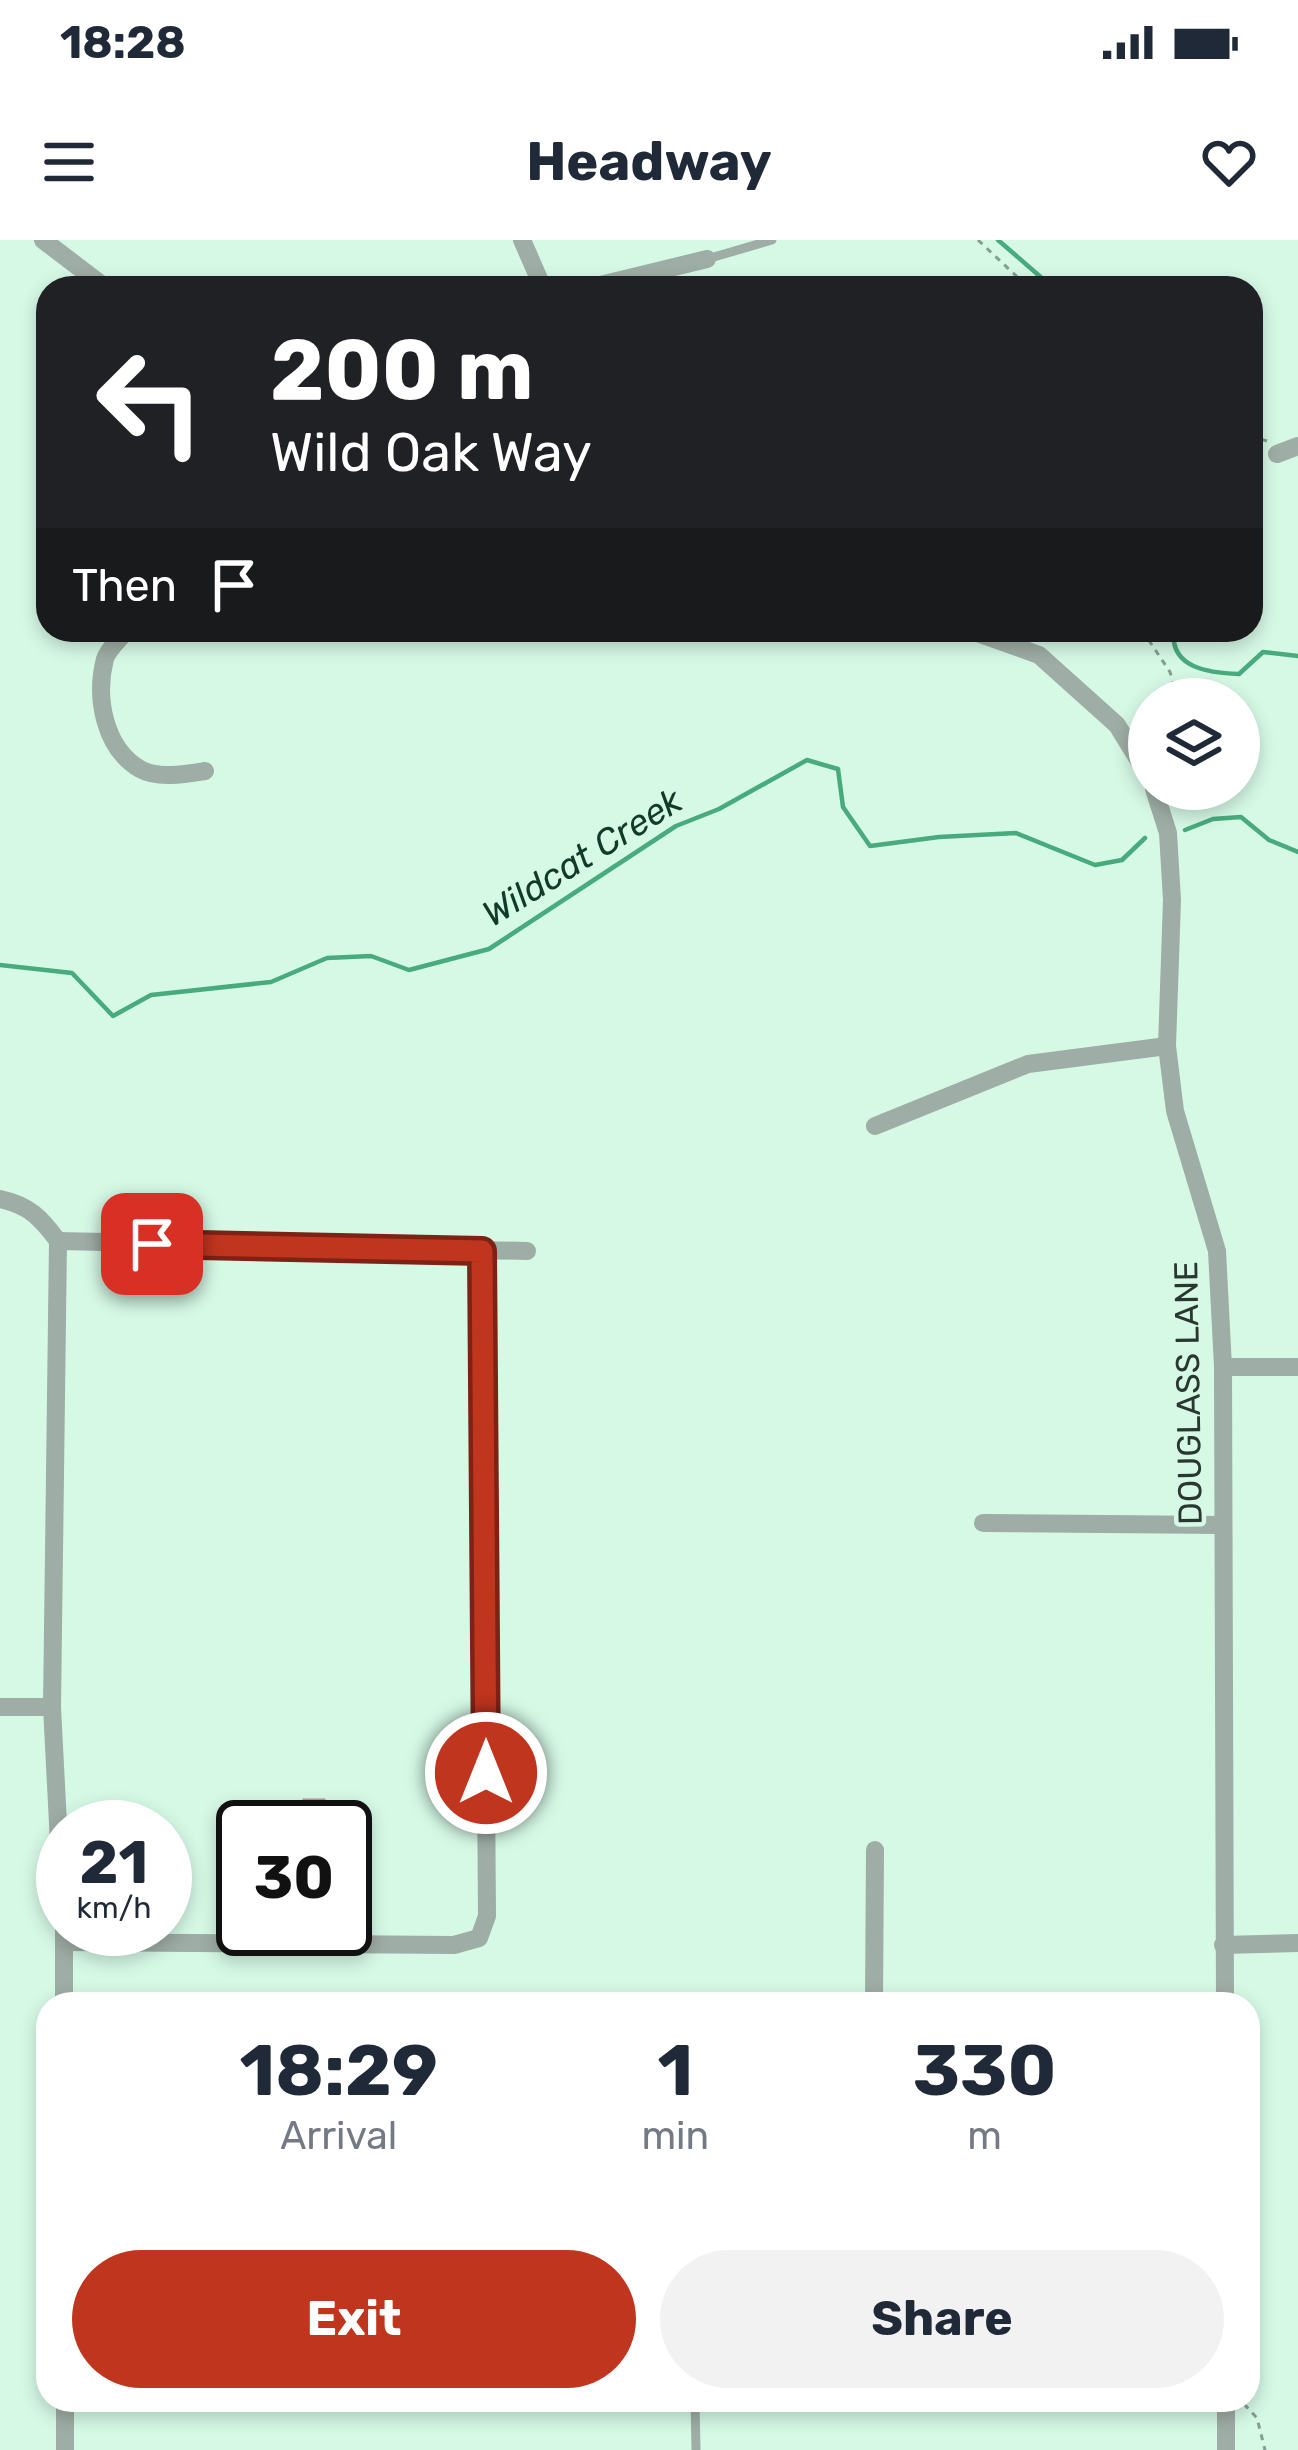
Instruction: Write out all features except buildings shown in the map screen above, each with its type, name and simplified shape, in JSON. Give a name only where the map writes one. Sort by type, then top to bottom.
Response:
[{"type":"street","points":[[43,240],[90,276]]},
{"type":"street","points":[[522,240],[538,276]]},
{"type":"street","points":[[639,276],[707,260]]},
{"type":"street","points":[[1276,454],[1298,446]]},
{"type":"street","points":[[117,642],[105,655],[102,695],[107,735],[141,770],[178,776],[205,771]]},
{"type":"street","points":[[1003,642],[1039,655],[1117,725],[1128,743]]},
{"type":"street","name":"DOUGLASS LANE","points":[[1161,810],[1168,833],[1172,900],[1168,1046],[1175,1111],[1217,1252],[1223,1367],[1225,1992]]},
{"type":"street","points":[[875,1126],[1028,1064],[1168,1046]]},
{"type":"street","points":[[0,1199],[20,1203],[39,1215],[58,1241],[52,1707],[57,1800]]},
{"type":"street","points":[[58,1241],[527,1251]]},
{"type":"street","points":[[192,1935],[454,1945],[479,1938],[487,1916],[482,1251]]},
{"type":"street","points":[[1223,1367],[1298,1366]]},
{"type":"street","points":[[983,1523],[1222,1526]]},
{"type":"street","points":[[0,1707],[52,1707]]},
{"type":"street","points":[[874,1992],[875,1850]]},
{"type":"street","points":[[1223,1945],[1298,1942]]},
{"type":"street","points":[[64,1956],[64,1992]]},
{"type":"street","points":[[64,2412],[64,2450]]},
{"type":"street","points":[[1226,2412],[1226,2450]]},
{"type":"lane","points":[[707,260],[772,240]]},
{"type":"lane","points":[[695,2412],[695,2450]]},
{"type":"path","points":[[978,240],[1016,276]]},
{"type":"path","points":[[1150,642],[1172,678]]},
{"type":"path","points":[[1250,2412],[1257,2418],[1265,2450]]},
{"type":"waterway","points":[[998,240],[1040,276]]},
{"type":"waterway","points":[[1174,642],[1178,653],[1194,666],[1239,674],[1263,652],[1298,656]]},
{"type":"waterway","name":"Wildcat Creek","points":[[0,965],[72,973],[113,1016],[151,995],[271,982],[327,958],[371,956],[409,970],[489,949],[676,826],[719,809],[807,760],[838,769],[843,807],[870,846],[1016,833],[1095,865],[1122,860],[1145,838]]},
{"type":"waterway","name":"Wildcat Creek","points":[[1185,830],[1213,819],[1241,817],[1269,840],[1298,852]]},
{"type":"route","points":[[152,1244],[482,1251],[486,1773]]}]
